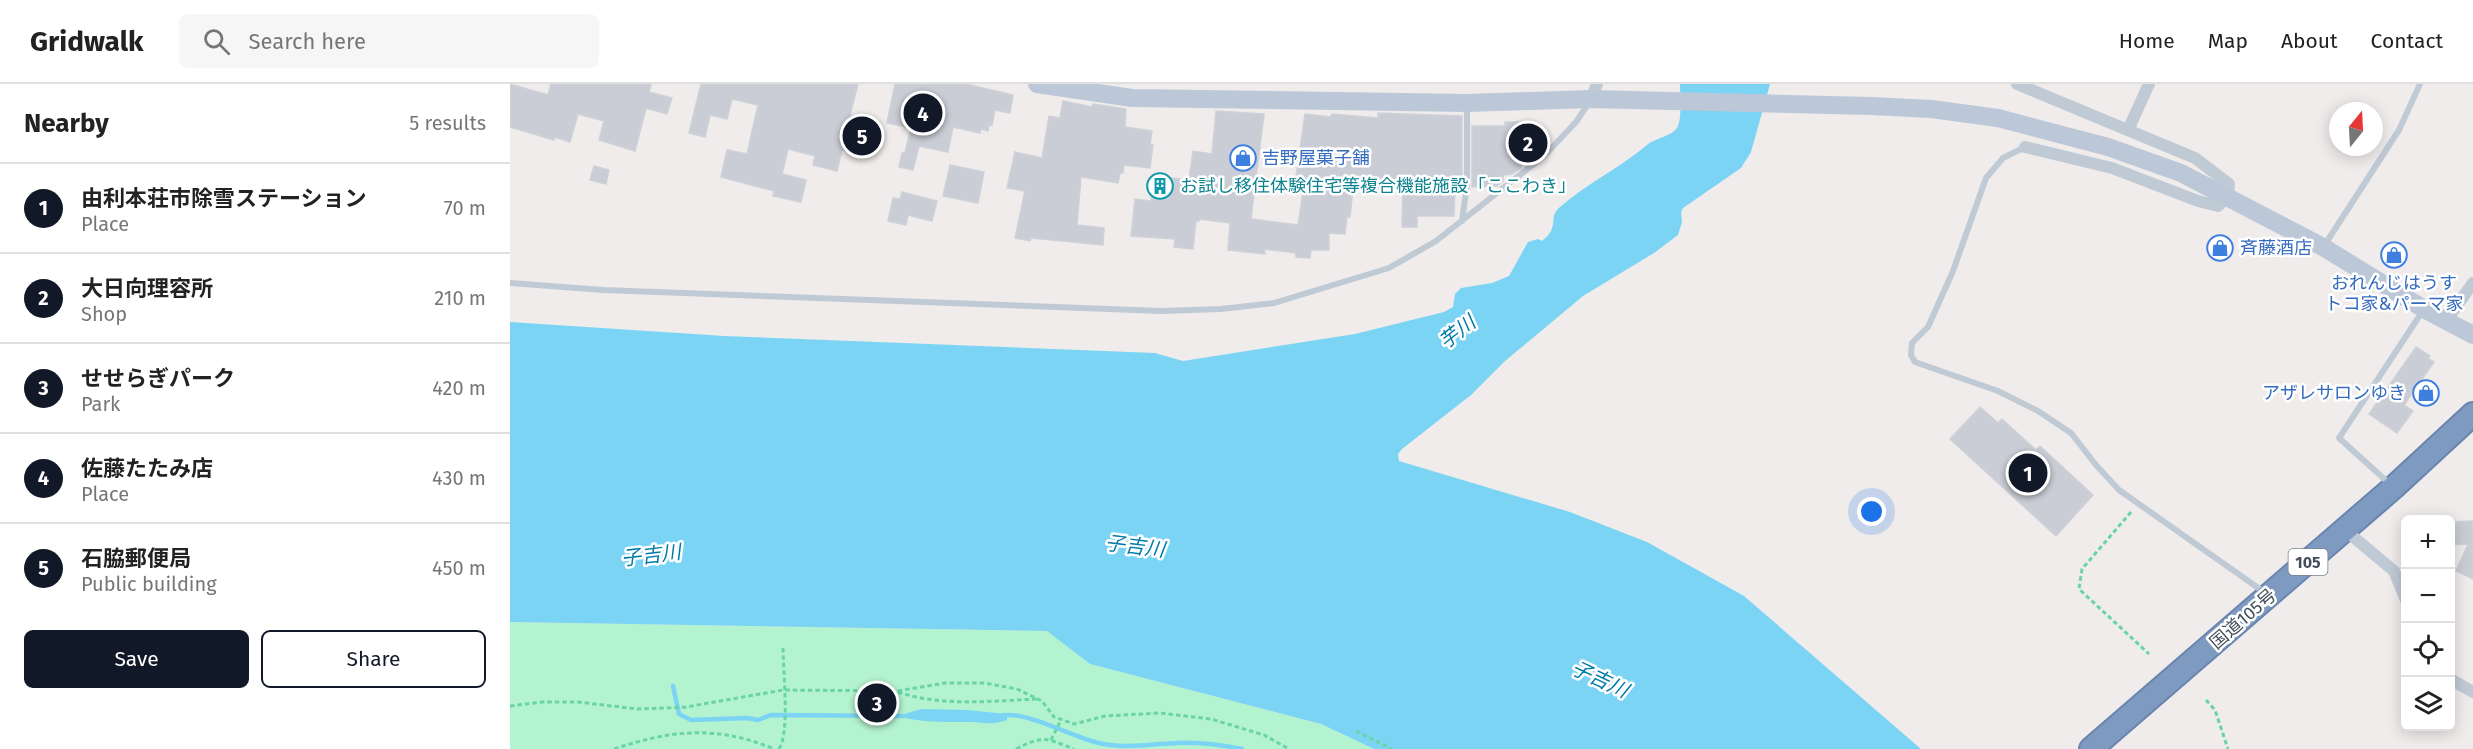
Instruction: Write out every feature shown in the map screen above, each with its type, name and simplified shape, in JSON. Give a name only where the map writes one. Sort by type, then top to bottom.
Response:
[{"type":"highway","name":"国道105号","points":[[2091,749],[2270,596],[2473,414]]},
{"type":"street","points":[[1037,84],[1094,88],[1132,98],[1467,104],[1594,92],[1614,102],[1871,106],[1998,118],[2108,147],[2181,173],[2323,247],[2424,309],[2473,335]]},
{"type":"street","points":[[2018,84],[2196,158],[2229,184],[2228,196],[2218,206],[2198,201],[2112,168],[2025,147]]},
{"type":"street","points":[[2128,130],[2149,84]]},
{"type":"street","points":[[2446,321],[2473,282]]},
{"type":"street","points":[[2345,530],[2394,572],[2401,588]]},
{"type":"street","points":[[2455,681],[2473,692]]},
{"type":"lane","points":[[2323,247],[2399,130],[2420,84]]},
{"type":"lane","points":[[510,283],[603,290],[1161,311],[1221,309],[1274,303],[1389,268],[1436,241],[1544,156],[1576,122],[1594,92]]},
{"type":"lane","points":[[1462,221],[1467,185],[1467,104]]},
{"type":"lane","points":[[2025,147],[2003,158],[1986,178],[1953,271],[1928,327],[1912,343],[1911,355],[1915,362],[1998,391],[2038,411],[2071,433],[2096,465],[2119,490],[2137,505],[2270,596]]},
{"type":"lane","points":[[2394,487],[2339,438],[2424,309]]},
{"type":"path","points":[[2137,505],[2082,569],[2079,589],[2149,654]]},
{"type":"path","points":[[779,749],[783,743],[785,709],[783,647]]},
{"type":"path","points":[[510,706],[542,702],[578,702],[637,709],[666,708],[686,707],[783,690],[897,691],[945,683],[984,683],[1017,689],[1042,701],[1054,717],[1074,724],[1105,716],[1160,713],[1211,719],[1264,735],[1289,749]]},
{"type":"path","points":[[897,691],[922,700],[975,702],[1038,699]]},
{"type":"path","points":[[2206,700],[2215,710],[2228,749]]},
{"type":"path","points":[[1052,740],[1062,720]]},
{"type":"path","points":[[1356,731],[1392,749]]},
{"type":"path","points":[[614,749],[673,734],[719,732],[755,741],[774,749]]},
{"type":"path","points":[[1016,749],[1037,738],[1052,740],[1074,749]]},
{"type":"green space","points":[[510,622],[1048,631],[1090,664],[1321,724],[1374,749],[510,749]]},
{"type":"water","points":[[1680,84],[1770,84],[1751,152],[1741,168],[1683,208],[1678,235],[1654,253],[1583,296],[1505,361],[1471,395],[1402,449],[1398,454],[1399,461],[1570,512],[1647,542],[1744,596],[1921,749],[1374,749],[1321,724],[1090,664],[1047,631],[510,622],[510,322],[724,336],[1155,353],[1183,361],[1355,334],[1444,312],[1453,307],[1455,294],[1461,288],[1492,283],[1509,276],[1528,242],[1538,239],[1542,241],[1548,236],[1553,227],[1554,215],[1560,207],[1650,143],[1669,135],[1676,129],[1680,116]]},
{"type":"water","points":[[921,709],[1007,714],[1007,720],[991,723],[934,722],[898,716]]},
{"type":"building","points":[[510,84],[548,95],[551,84],[651,84],[649,92],[672,98],[667,114],[646,108],[635,151],[599,140],[604,121],[578,114],[570,142],[555,137],[554,140],[510,127]]},
{"type":"building","points":[[701,84],[858,84],[850,115],[877,121],[869,156],[842,150],[837,171],[813,165],[815,156],[788,149],[782,174],[806,180],[801,202],[773,196],[774,191],[721,177],[727,150],[747,154],[758,105],[732,99],[727,119],[710,115],[705,137],[689,133]]},
{"type":"building","points":[[895,84],[966,84],[1013,95],[1010,113],[995,110],[992,125],[989,124],[988,131],[981,129],[980,133],[953,127],[948,152],[919,146],[913,170],[899,167],[911,128],[887,123]]},
{"type":"building","points":[[1063,101],[1092,107],[1093,104],[1126,109],[1125,127],[1152,131],[1150,168],[1124,165],[1118,183],[1081,177],[1077,225],[1104,228],[1103,245],[1031,238],[1030,241],[1015,238],[1025,191],[1007,188],[1015,152],[1042,158],[1049,116],[1060,118]]},
{"type":"building","points":[[1216,111],[1264,114],[1251,219],[1298,225],[1304,185],[1295,183],[1305,114],[1378,118],[1378,113],[1462,116],[1462,185],[1455,187],[1454,216],[1417,216],[1417,227],[1402,227],[1403,191],[1353,188],[1350,217],[1347,217],[1345,234],[1329,233],[1329,250],[1311,250],[1310,258],[1296,257],[1296,253],[1264,249],[1265,254],[1228,250],[1230,223],[1199,219],[1196,221],[1193,249],[1174,247],[1175,239],[1131,236],[1135,199],[1151,201],[1154,176],[1189,180],[1193,151],[1212,154]]},
{"type":"building","points":[[1505,122],[1521,122],[1522,131],[1538,131],[1539,138],[1543,137],[1544,149],[1526,164],[1521,164],[1521,168],[1512,174],[1503,175],[1503,181],[1497,186],[1472,187],[1472,126],[1505,126]]},
{"type":"building","points":[[950,165],[984,172],[978,203],[943,196]]},
{"type":"building","points":[[594,166],[609,170],[606,184],[590,180]]},
{"type":"building","points":[[902,192],[937,201],[932,221],[908,215],[906,225],[888,221],[893,198],[900,199]]},
{"type":"building","points":[[2416,347],[2430,356],[2428,358],[2434,362],[2404,405],[2413,411],[2397,433],[2369,414]]},
{"type":"building","points":[[1980,407],[1998,423],[2002,419],[2036,450],[2040,446],[2093,495],[2056,536],[1950,439]]},
{"type":"building","points":[[2473,521],[2473,579],[2456,571],[2468,544],[2455,545],[2455,522]]},
{"type":"waterway","points":[[673,686],[679,714],[691,720],[747,718],[758,720],[771,715],[904,716]]},
{"type":"waterway","points":[[1001,716],[1011,715],[1035,720],[1109,745],[1193,743],[1242,749]]},
{"type":"place","name":"佐藤たたみ店","points":[[923,113]]},
{"type":"place","name":"石脇郵便局","points":[[862,136]]},
{"type":"place","name":"大日向理容所","points":[[1528,143]]},
{"type":"place","name":"吉野屋菓子舗","points":[[1243,158]]},
{"type":"place","name":"お試し移住体験住宅等複合機能施設「ここわき」","points":[[1160,186]]},
{"type":"place","name":"斉藤酒店","points":[[2220,248]]},
{"type":"place","name":"おれんじはうす トコ家&パーマ家","points":[[2394,255]]},
{"type":"place","name":"アザレサロンゆき","points":[[2426,393]]},
{"type":"place","name":"由利本荘市除雪ステーション","points":[[2028,473]]},
{"type":"place","name":"せせらぎパーク","points":[[877,703]]},
{"type":"water label","name":"芋川","points":[[1457,332]]},
{"type":"water label","name":"子吉川","points":[[1135,546]]},
{"type":"water label","name":"子吉川","points":[[651,555]]},
{"type":"water label","name":"子吉川","points":[[1600,679]]}]
